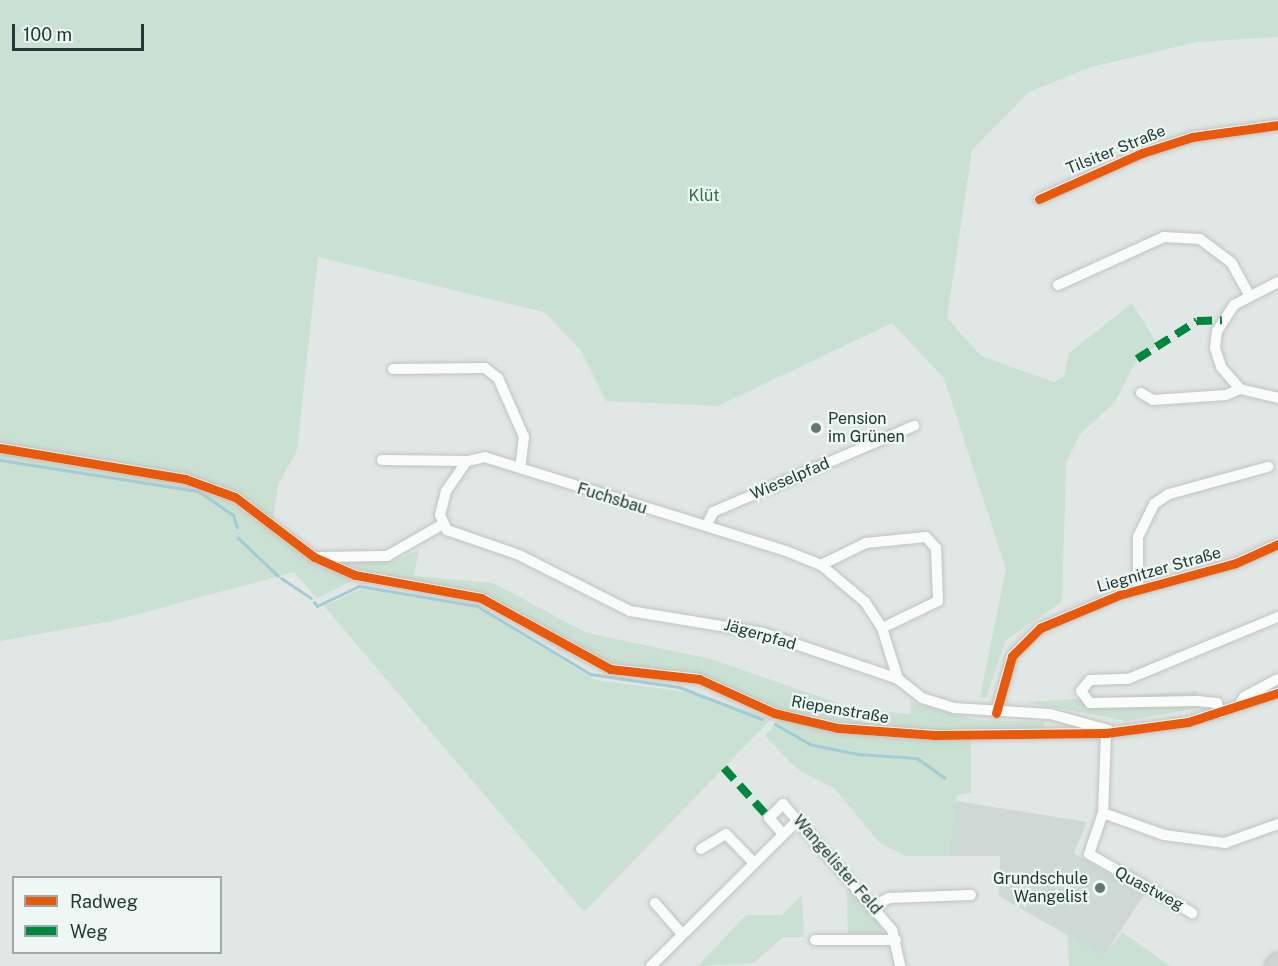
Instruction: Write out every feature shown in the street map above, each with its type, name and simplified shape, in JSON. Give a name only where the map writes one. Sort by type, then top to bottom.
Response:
[{"type":"main road","points":[[1273,966],[1278,962]]},
{"type":"street","name":"Tilsiter Straße","points":[[1039,199],[1152,149],[1278,124]]},
{"type":"street","points":[[1058,285],[1164,237],[1200,239],[1231,262],[1249,295]]},
{"type":"street","points":[[1278,282],[1249,295],[1222,320],[1215,348],[1221,367],[1240,389],[1278,398]]},
{"type":"street","points":[[393,369],[485,368],[498,378],[524,437],[520,468]]},
{"type":"street","points":[[1141,393],[1153,400],[1226,395],[1240,389]]},
{"type":"street","name":"Wieselpfad","points":[[707,525],[713,512],[914,426]]},
{"type":"street","name":"Riepenstraße","points":[[0,448],[185,479],[235,497],[314,557],[355,575],[481,598],[610,669],[699,679],[784,716],[885,734],[1106,733],[1220,713],[1278,693]]},
{"type":"street","name":"Fuchsbau","points":[[382,460],[467,461],[486,457],[606,498],[707,525],[821,565],[865,602],[882,628],[898,679]]},
{"type":"street","points":[[314,557],[387,556],[443,524],[446,491],[467,461]]},
{"type":"street","points":[[1138,590],[1138,537],[1154,504],[1170,494],[1268,467]]},
{"type":"street","name":"Jägerpfad","points":[[443,524],[630,611],[734,625],[898,679],[922,698],[996,713],[1050,714],[1120,732]]},
{"type":"street","points":[[821,565],[866,543],[926,537],[936,548],[938,601],[882,628]]},
{"type":"street","name":"Liegnitzer Straße","points":[[996,713],[1004,674],[1024,642],[1040,628],[1138,590],[1236,563],[1278,544]]},
{"type":"street","points":[[1220,713],[1217,704],[1198,701],[1090,703],[1081,691],[1090,680],[1128,679],[1278,617]]},
{"type":"street","name":"Riepenstraße","points":[[1239,706],[1244,697],[1278,680]]},
{"type":"street","points":[[1050,714],[1059,723],[1056,734]]},
{"type":"street","name":"Quastweg","points":[[1106,733],[1103,813],[1089,854],[1192,913]]},
{"type":"street","name":"Wangelister Feld","points":[[783,834],[769,818],[783,804],[874,906],[896,940],[900,966]]},
{"type":"street","points":[[1103,813],[1164,835],[1225,843],[1278,824]]},
{"type":"street","points":[[651,966],[798,820]]},
{"type":"street","points":[[701,849],[726,834],[754,863]]},
{"type":"street","points":[[874,906],[889,898],[971,895]]},
{"type":"street","points":[[656,903],[682,934]]},
{"type":"street","points":[[814,940],[896,940]]},
{"type":"shaded area","points":[[956,801],[1087,822],[1074,853],[1144,895],[1104,956],[999,896],[1000,856],[948,856]]},
{"type":"green space","name":"Klüt","points":[[0,0],[1278,0],[1278,37],[1197,42],[1091,67],[1029,92],[972,150],[947,318],[981,356],[1054,382],[1064,376],[1069,353],[1132,303],[1158,345],[1137,359],[1115,402],[1080,434],[1066,463],[1062,602],[1006,640],[986,698],[980,697],[1006,569],[944,378],[892,323],[718,406],[606,401],[580,349],[544,312],[318,257],[297,450],[278,485],[272,526],[355,575],[352,581],[317,598],[294,572],[112,621],[0,641]]},
{"type":"green space","points":[[419,550],[414,576],[493,583],[587,633],[711,659],[852,708],[910,714],[911,702],[976,720],[1044,722],[1045,729],[893,730],[777,710],[698,674],[597,661],[485,594],[390,579],[334,560],[392,561]]},
{"type":"green space","points":[[361,589],[478,608],[595,680],[695,693],[771,719],[584,912],[324,606]]},
{"type":"green space","points":[[1198,691],[1197,708],[1127,721],[1026,702]]},
{"type":"green space","points":[[779,719],[971,735],[971,793],[957,795],[948,856],[906,856],[880,843],[834,788],[797,769],[765,736]]},
{"type":"green space","points":[[847,881],[872,909],[885,936],[848,935]]},
{"type":"green space","points":[[802,895],[804,937],[783,937],[754,963],[698,966],[746,915],[782,915]]},
{"type":"green space","points":[[1122,932],[1170,966],[1069,966],[1067,934],[1104,956]]},
{"type":"waterway","points":[[0,460],[198,491],[233,515],[237,527]]},
{"type":"waterway","points":[[238,538],[278,576]]},
{"type":"waterway","points":[[281,578],[311,598]]},
{"type":"waterway","points":[[314,602],[317,606],[359,586],[477,606],[590,674],[679,687],[762,719]]},
{"type":"waterway","points":[[775,724],[809,744],[857,754],[917,758],[945,778]]},
{"type":"marked path","points":[[1137,359],[1197,321],[1222,320]]},
{"type":"marked path","points":[[724,768],[769,818]]},
{"type":"cycle path","points":[[1039,199],[1142,153],[1192,137],[1278,125]]},
{"type":"cycle path","points":[[0,448],[185,479],[235,497],[314,557],[355,575],[481,598],[610,669],[699,679],[774,713],[838,728],[935,735],[1106,733],[1188,722],[1278,693]]},
{"type":"cycle path","points":[[996,713],[1012,656],[1040,628],[1119,595],[1236,563],[1278,544]]},
{"type":"place","name":"Pension im Grünen","points":[[816,428]]},
{"type":"place","name":"Grundschule Wangelist","points":[[1100,888]]}]
